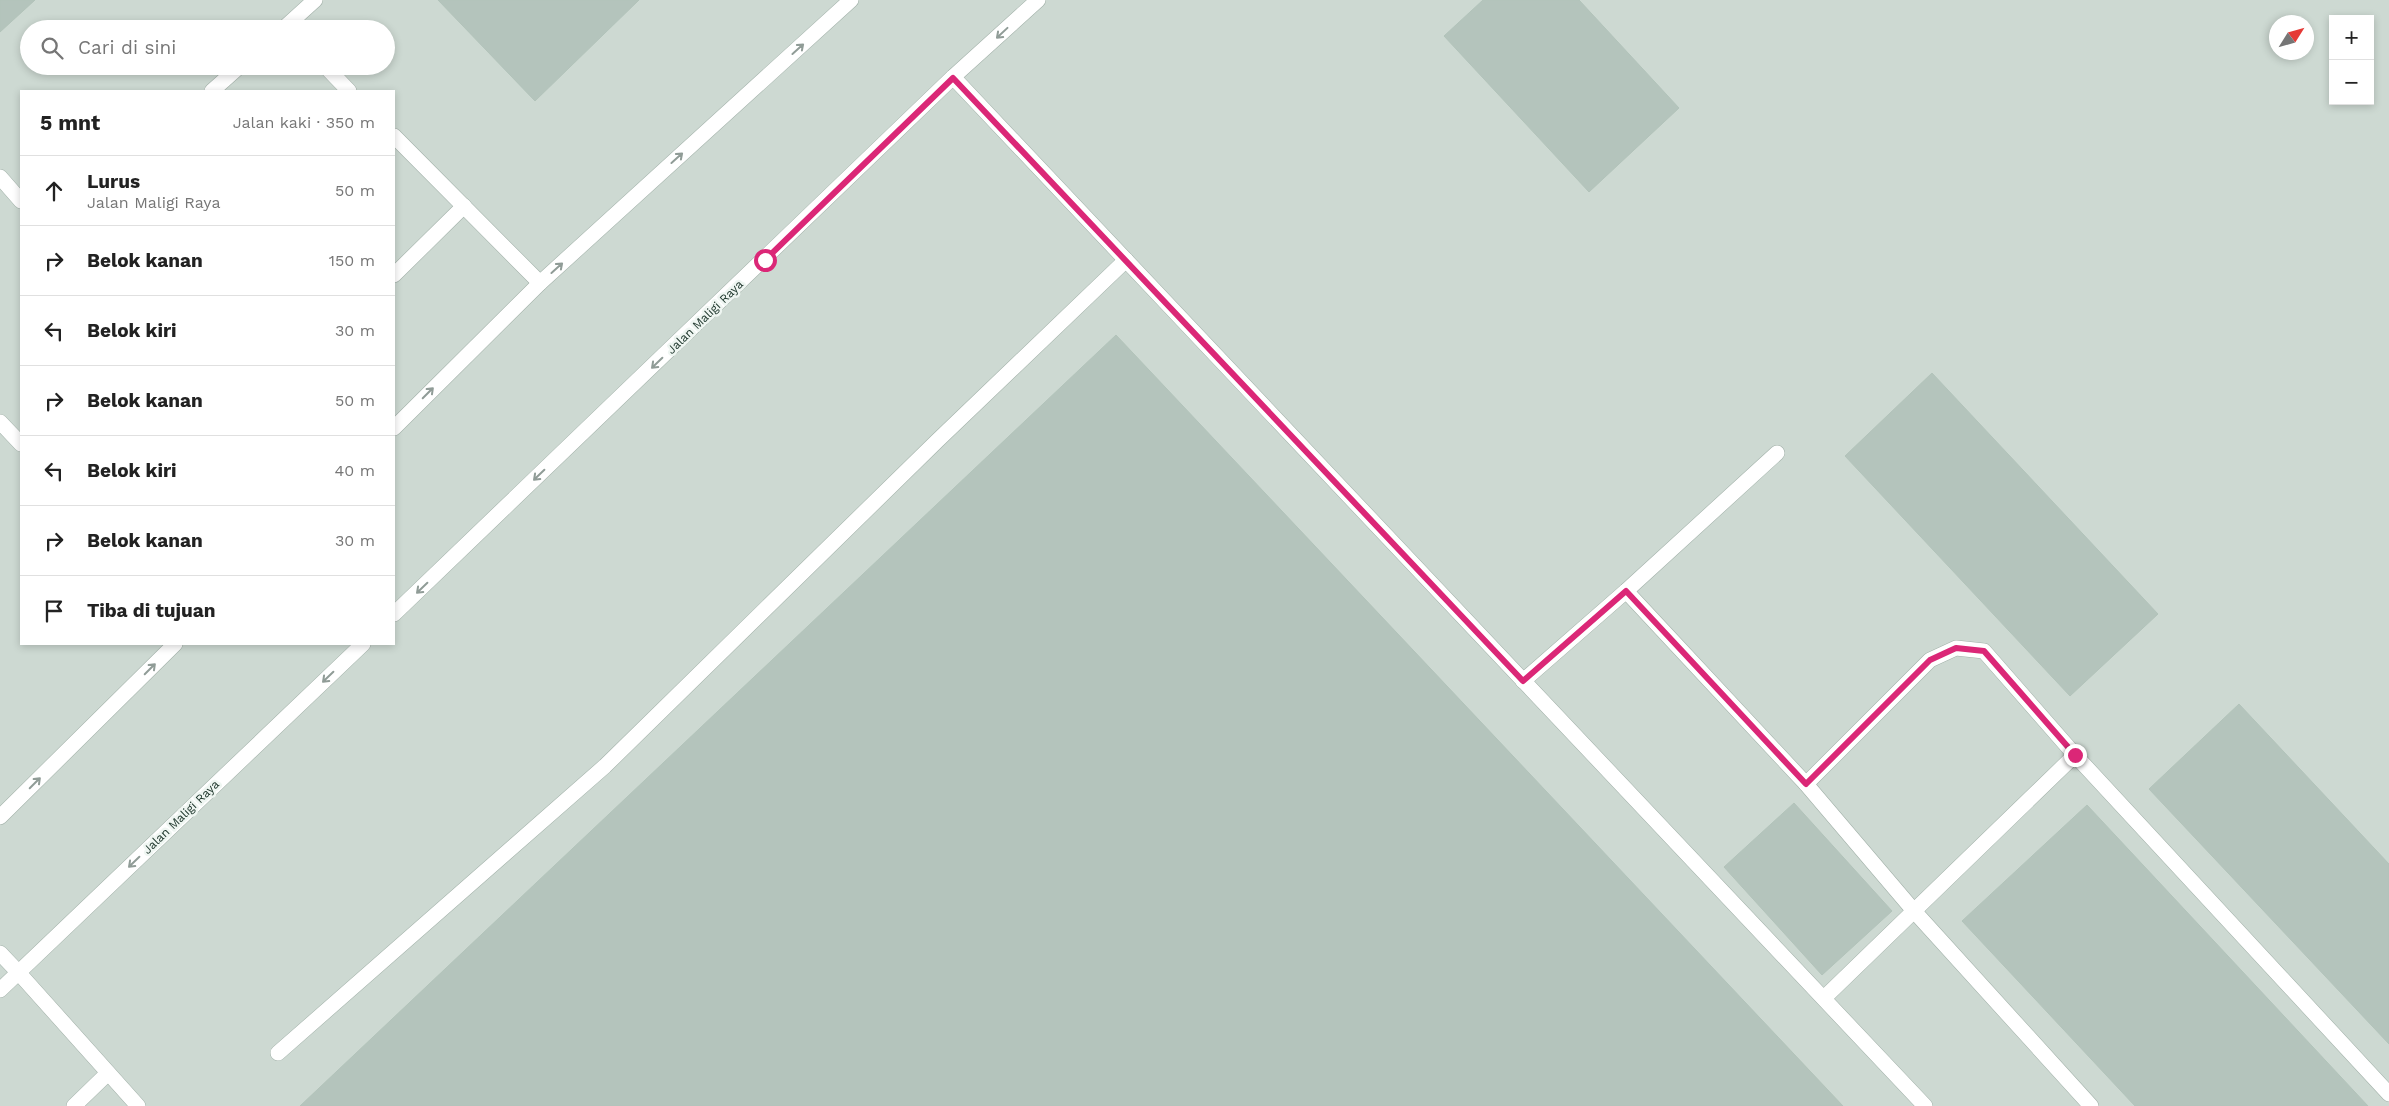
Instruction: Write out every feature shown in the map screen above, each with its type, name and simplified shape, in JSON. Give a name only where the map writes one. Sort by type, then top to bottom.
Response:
[{"type":"street","points":[[294,20],[315,0]]},
{"type":"street","points":[[395,427],[540,283],[851,0]]},
{"type":"street","name":"Jalan Maligi Raya","points":[[395,613],[953,78],[1038,0]]},
{"type":"street","points":[[213,90],[230,75]]},
{"type":"street","points":[[334,75],[349,90]]},
{"type":"street","points":[[953,78],[1925,1106]]},
{"type":"street","points":[[395,137],[540,283]]},
{"type":"street","points":[[0,178],[20,200]]},
{"type":"street","points":[[395,274],[464,206]]},
{"type":"street","points":[[278,1053],[605,766],[937,441],[1126,260]]},
{"type":"street","points":[[0,422],[20,443]]},
{"type":"street","points":[[1523,681],[1626,591],[1777,453]]},
{"type":"street","points":[[1626,591],[1806,784],[1914,911],[2091,1106]]},
{"type":"street","points":[[0,817],[174,645]]},
{"type":"street","name":"Jalan Maligi Raya","points":[[0,990],[362,645]]},
{"type":"street","points":[[1806,784],[1930,660],[1956,648],[1984,651],[2075,755],[2389,1094]]},
{"type":"street","points":[[1824,998],[2075,755]]},
{"type":"street","points":[[0,953],[107,1074],[138,1106]]},
{"type":"street","points":[[74,1106],[107,1074]]},
{"type":"shaded area","points":[[0,0],[2389,0],[2389,1106],[0,1106]]},
{"type":"building","points":[[0,0],[35,0],[0,32]]},
{"type":"building","points":[[438,0],[639,0],[535,101]]},
{"type":"building","points":[[1483,0],[1579,0],[1679,108],[1589,192],[1444,36]]},
{"type":"building","points":[[1116,335],[1843,1106],[300,1106]]},
{"type":"building","points":[[1932,373],[2158,614],[2070,696],[1845,456]]},
{"type":"building","points":[[2239,704],[2389,864],[2389,1044],[2149,789]]},
{"type":"building","points":[[1794,803],[1892,911],[1822,975],[1724,867]]},
{"type":"building","points":[[2087,805],[2368,1106],[2135,1106],[1962,921]]},
{"type":"route","points":[[765,260],[953,78],[1000,130],[1126,260],[1523,681],[1626,591],[1806,784],[1930,660],[1956,648],[1984,651],[2075,755]]}]
